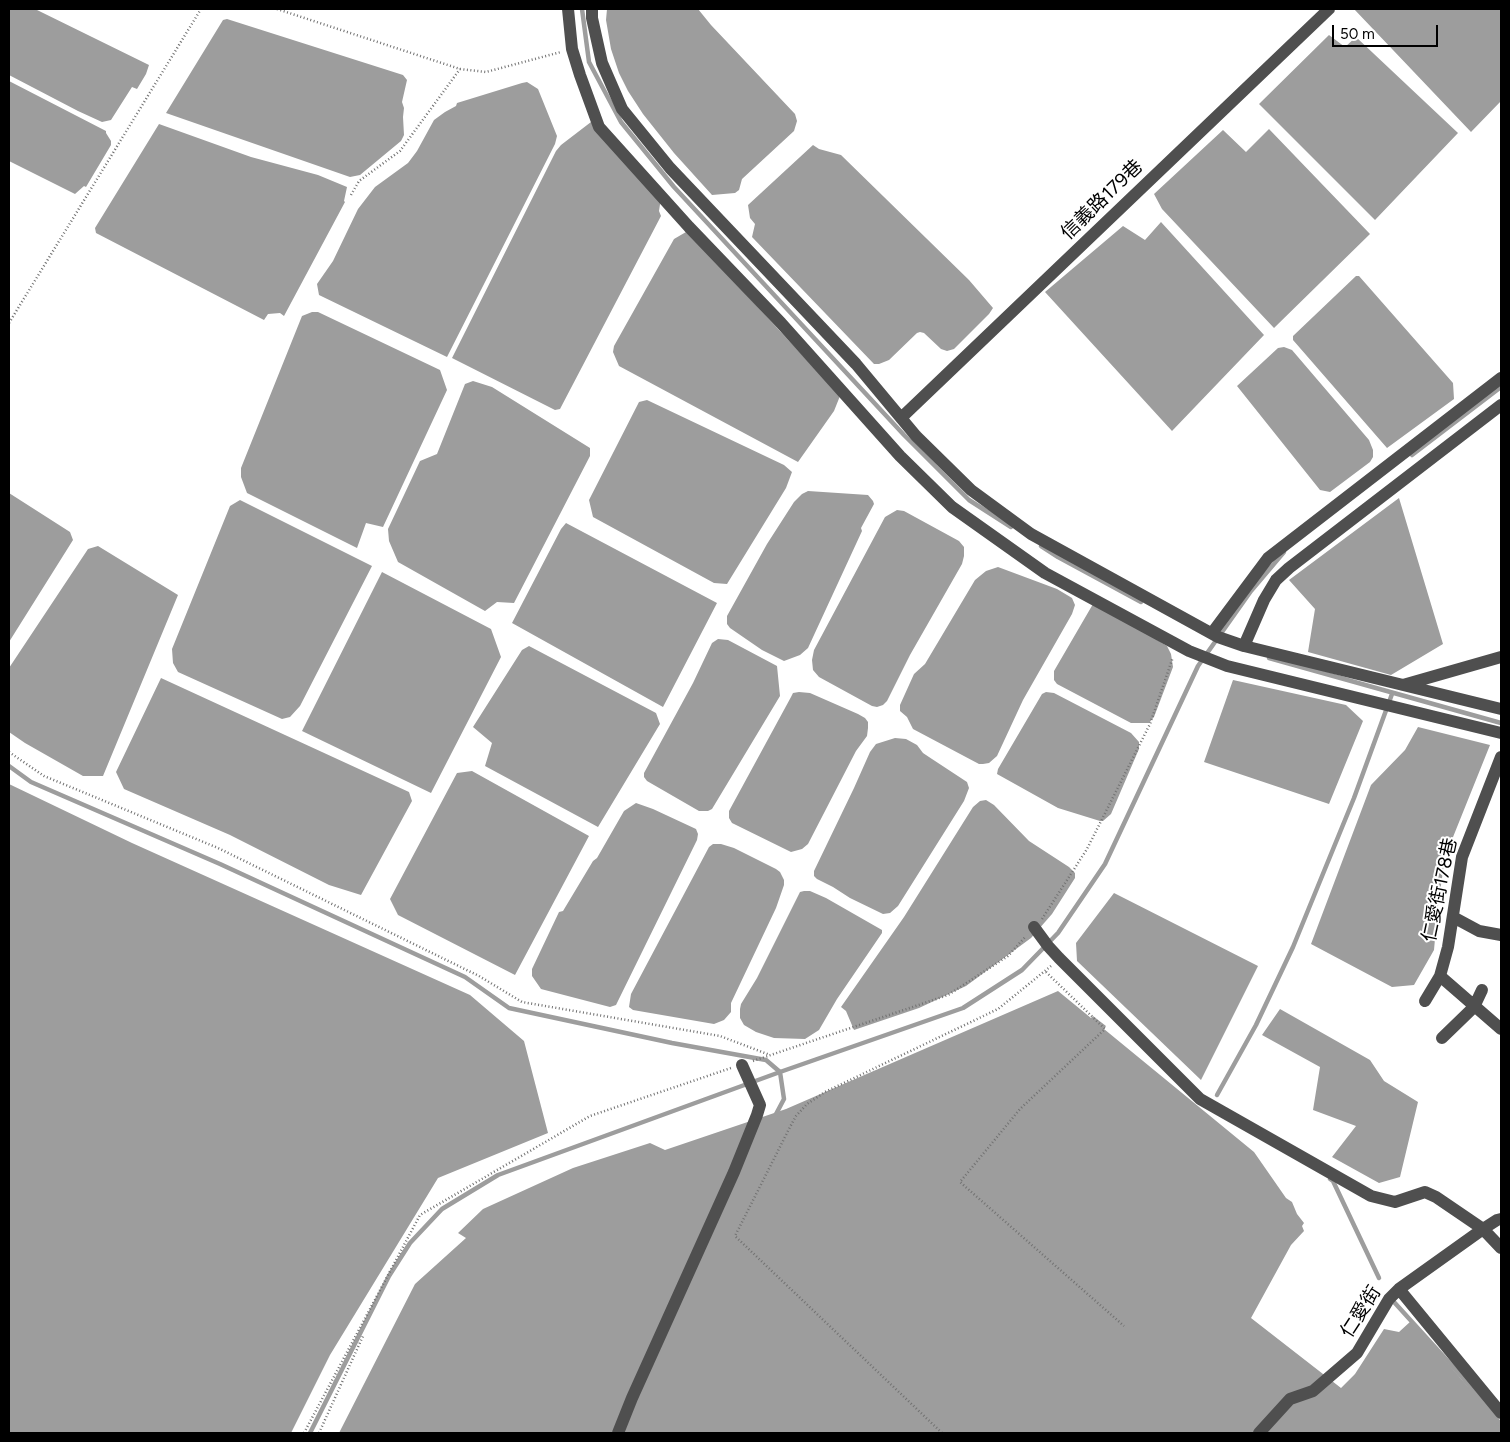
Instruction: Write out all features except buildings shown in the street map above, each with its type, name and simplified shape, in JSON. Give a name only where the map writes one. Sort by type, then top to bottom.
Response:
[{"type":"street","points":[[568,9],[572,49],[580,76],[600,127],[690,227],[782,323],[900,456],[952,508],[1045,573],[1189,651],[1227,666],[1501,733]]},
{"type":"street","points":[[592,9],[592,18],[602,63],[622,109],[670,168],[856,364],[916,436],[970,490],[1031,534],[1215,635],[1240,645],[1501,709]]},
{"type":"street","name":"信義路179巷","points":[[901,418],[1329,9]]},
{"type":"street","points":[[1215,635],[1268,558],[1501,378]]},
{"type":"street","points":[[1240,645],[1276,580],[1289,568],[1501,405]]},
{"type":"street","points":[[1400,685],[1501,657]]},
{"type":"street","name":"仁愛街178巷","points":[[1425,1001],[1440,976],[1448,947],[1462,857],[1501,757]]},
{"type":"street","points":[[1454,917],[1479,931],[1501,935]]},
{"type":"street","points":[[1037,930],[1059,958],[1200,1099],[1371,1196],[1396,1202],[1425,1192],[1436,1197],[1483,1229],[1501,1248]]},
{"type":"street","points":[[1440,976],[1501,1029]]},
{"type":"street","points":[[1442,1038],[1474,1006],[1482,990]]},
{"type":"street","points":[[618,1433],[734,1172],[757,1115],[760,1105],[742,1065]]},
{"type":"street","points":[[1499,1219],[1501,1207]]},
{"type":"street","name":"仁愛街","points":[[1260,1433],[1290,1399],[1313,1390],[1357,1353],[1389,1299],[1399,1290],[1499,1219]]},
{"type":"street","points":[[1399,1290],[1501,1413]]},
{"type":"path","points":[[9,323],[201,9]]},
{"type":"path","points":[[277,9],[460,68],[486,72],[565,50]]},
{"type":"path","points":[[351,195],[359,181],[400,151],[460,68]]},
{"type":"path","points":[[304,1433],[420,1214],[590,1116],[948,995],[1008,956],[1037,930],[1042,919],[1088,849],[1150,724],[1178,644]]},
{"type":"path","points":[[9,752],[44,776],[218,848],[480,976],[522,1002],[720,1036],[771,1055]]},
{"type":"path","points":[[942,1433],[734,1236],[790,1126],[807,1104],[825,1092],[998,1009],[1046,972],[1059,958]]},
{"type":"path","points":[[1046,972],[1105,1029],[1020,1109],[960,1182],[1124,1326]]},
{"type":"path","points":[[319,1433],[364,1336]]},
{"type":"shaded area","points":[[9,9],[35,9],[149,65],[146,74],[137,89],[132,87],[111,120],[102,122],[78,111],[9,75]]},
{"type":"shaded area","points":[[607,9],[698,9],[795,114],[797,121],[794,131],[742,179],[739,190],[735,193],[712,195],[674,153],[643,114],[619,73],[611,49],[606,20]]},
{"type":"shaded area","points":[[1354,9],[1501,9],[1501,101],[1471,132]]},
{"type":"shaded area","points":[[227,19],[403,75],[407,80],[402,102],[404,108],[404,135],[401,141],[360,175],[350,177],[166,113],[223,20]]},
{"type":"shaded area","points":[[1329,35],[1345,47],[1356,37],[1458,133],[1375,220],[1259,104]]},
{"type":"shaded area","points":[[9,81],[106,131],[111,145],[86,187],[84,186],[75,194],[9,161]]},
{"type":"shaded area","points":[[527,82],[538,89],[557,136],[555,144],[447,357],[319,295],[317,284],[333,261],[358,209],[375,187],[408,163],[434,120],[456,106],[457,103]]},
{"type":"shaded area","points":[[591,122],[661,198],[659,211],[661,216],[560,409],[555,410],[452,358],[556,151]]},
{"type":"shaded area","points":[[159,124],[251,157],[318,175],[347,187],[345,202],[284,316],[280,313],[268,314],[264,320],[96,233],[95,228]]},
{"type":"shaded area","points":[[1269,129],[1370,234],[1274,328],[1162,209],[1154,194],[1223,130],[1246,152]]},
{"type":"shaded area","points":[[813,145],[819,149],[841,155],[969,280],[993,308],[954,349],[947,351],[941,349],[924,333],[920,332],[889,360],[874,364],[752,237],[755,224],[750,218],[748,205]]},
{"type":"shaded area","points":[[1161,222],[1264,335],[1172,431],[1045,292],[1123,226],[1145,240]]},
{"type":"shaded area","points":[[686,232],[693,237],[840,396],[834,411],[798,462],[619,366],[613,352],[614,346],[674,239]]},
{"type":"shaded area","points":[[1356,276],[1359,276],[1453,383],[1454,399],[1387,448],[1293,340],[1293,336]]},
{"type":"shaded area","points":[[318,312],[440,370],[447,390],[383,527],[366,523],[357,548],[247,493],[241,477],[241,468],[302,316]]},
{"type":"shaded area","points":[[1284,347],[1292,350],[1369,440],[1373,450],[1373,457],[1370,462],[1330,492],[1320,490],[1237,386],[1278,348]]},
{"type":"shaded area","points":[[473,381],[492,387],[590,448],[590,456],[514,603],[497,602],[485,611],[398,562],[389,541],[388,529],[420,461],[437,454],[465,384]]},
{"type":"shaded area","points":[[647,400],[784,465],[792,472],[786,488],[727,584],[714,583],[593,517],[589,500],[639,402]]},
{"type":"shaded area","points":[[808,491],[868,495],[874,504],[861,528],[862,531],[808,648],[800,655],[784,661],[762,650],[730,628],[727,624],[727,616],[767,544],[794,502]]},
{"type":"shaded area","points":[[9,493],[70,532],[73,540],[9,642]]},
{"type":"shaded area","points":[[1399,498],[1443,644],[1391,675],[1308,652],[1315,609],[1289,580]]},
{"type":"shaded area","points":[[240,500],[372,566],[300,706],[290,717],[282,719],[178,672],[173,663],[172,649],[230,506]]},
{"type":"shaded area","points":[[897,510],[904,511],[959,541],[964,547],[964,556],[962,564],[910,655],[887,701],[877,707],[819,677],[813,670],[812,660],[814,650],[885,517]]},
{"type":"shaded area","points":[[566,523],[717,603],[663,707],[512,623],[561,529]]},
{"type":"shaded area","points":[[98,546],[178,595],[103,776],[83,776],[9,732],[9,668],[88,549]]},
{"type":"shaded area","points":[[998,567],[1057,589],[1072,598],[1075,605],[1072,614],[1023,700],[997,756],[989,763],[979,764],[913,729],[907,717],[900,711],[900,705],[914,674],[925,664],[975,580],[986,571]]},
{"type":"shaded area","points":[[382,572],[491,629],[501,657],[431,793],[302,731]]},
{"type":"shaded area","points":[[1093,604],[1100,604],[1167,646],[1171,654],[1173,667],[1154,717],[1149,723],[1131,723],[1057,684],[1054,680],[1054,671]]},
{"type":"shaded area","points":[[718,639],[728,640],[777,666],[780,696],[712,809],[699,811],[647,781],[644,773],[693,683],[712,643]]},
{"type":"shaded area","points":[[529,646],[656,713],[660,724],[598,827],[485,766],[492,743],[473,727],[522,650]]},
{"type":"shaded area","points":[[161,678],[409,792],[412,801],[361,895],[329,885],[230,835],[124,789],[116,772]]},
{"type":"shaded area","points":[[1233,680],[1346,705],[1363,721],[1329,804],[1204,762]]},
{"type":"shaded area","points":[[1046,692],[1054,693],[1131,733],[1139,742],[1139,749],[1111,814],[1103,821],[1058,808],[997,774],[998,769],[1042,694]]},
{"type":"shaded area","points":[[793,693],[810,693],[858,714],[868,722],[868,728],[867,736],[856,751],[808,844],[802,849],[791,852],[732,823],[729,818],[729,811]]},
{"type":"shaded area","points":[[1418,727],[1490,745],[1445,857],[1434,950],[1414,985],[1392,987],[1311,944],[1371,785],[1405,750]]},
{"type":"shaded area","points":[[895,738],[906,739],[917,745],[923,753],[967,782],[969,788],[964,801],[898,906],[890,913],[883,914],[817,879],[814,876],[814,871],[870,752],[876,744]]},
{"type":"shaded area","points":[[472,771],[589,836],[515,975],[398,915],[390,899],[457,773]]},
{"type":"shaded area","points":[[9,784],[132,843],[470,995],[524,1041],[548,1133],[438,1178],[330,1355],[291,1433],[9,1433]]},
{"type":"shaded area","points":[[986,800],[994,805],[1029,841],[1069,867],[1075,873],[1075,878],[1052,914],[1031,938],[966,986],[919,1008],[854,1030],[846,1011],[841,1007],[904,917],[973,807],[980,801]]},
{"type":"shaded area","points":[[636,803],[696,829],[698,834],[697,840],[616,1005],[610,1007],[541,989],[532,976],[532,969],[559,912],[563,911],[624,811]]},
{"type":"shaded area","points":[[713,844],[734,848],[776,869],[784,880],[776,908],[731,1003],[731,1012],[724,1020],[714,1024],[633,1010],[629,1007],[631,994],[709,847]]},
{"type":"shaded area","points":[[810,891],[826,898],[882,930],[882,933],[837,999],[819,1030],[805,1039],[774,1038],[756,1032],[744,1025],[740,1018],[741,1004],[757,978],[800,892]]},
{"type":"shaded area","points":[[1114,893],[1258,966],[1201,1080],[1077,961],[1076,943]]},
{"type":"shaded area","points":[[1058,991],[1091,1018],[1093,1016],[1106,1026],[1104,1029],[1254,1152],[1286,1198],[1292,1202],[1297,1214],[1304,1223],[1302,1226],[1304,1231],[1291,1245],[1251,1318],[1341,1388],[1355,1374],[1384,1329],[1399,1332],[1411,1321],[1501,1425],[1501,1433],[339,1433],[415,1284],[466,1238],[458,1233],[483,1209],[573,1168],[650,1143],[665,1150],[786,1109]]},
{"type":"shaded area","points":[[1280,1009],[1370,1060],[1384,1081],[1418,1102],[1400,1177],[1379,1183],[1332,1157],[1356,1126],[1313,1110],[1320,1067],[1262,1035]]},
{"type":"waterway","points":[[582,9],[589,62],[621,122],[674,187],[904,435],[969,500],[1011,527]]},
{"type":"waterway","points":[[1412,455],[1501,387]]},
{"type":"waterway","points":[[1041,546],[1141,602]]},
{"type":"waterway","points":[[310,1433],[389,1276],[410,1243],[442,1209],[498,1175],[780,1072],[963,1008],[1022,970],[1058,933],[1105,864],[1198,666],[1251,591],[1284,552]]},
{"type":"waterway","points":[[1269,658],[1501,723]]},
{"type":"waterway","points":[[1217,1095],[1256,1025],[1293,947],[1354,798],[1392,694]]},
{"type":"waterway","points":[[9,766],[31,782],[220,864],[465,977],[509,1008],[672,1043],[766,1060],[780,1072],[784,1099],[775,1116]]},
{"type":"waterway","points":[[1330,1179],[1333,1181],[1379,1278]]},
{"type":"waterway","points":[[1394,1302],[1463,1378],[1501,1425]]}]
